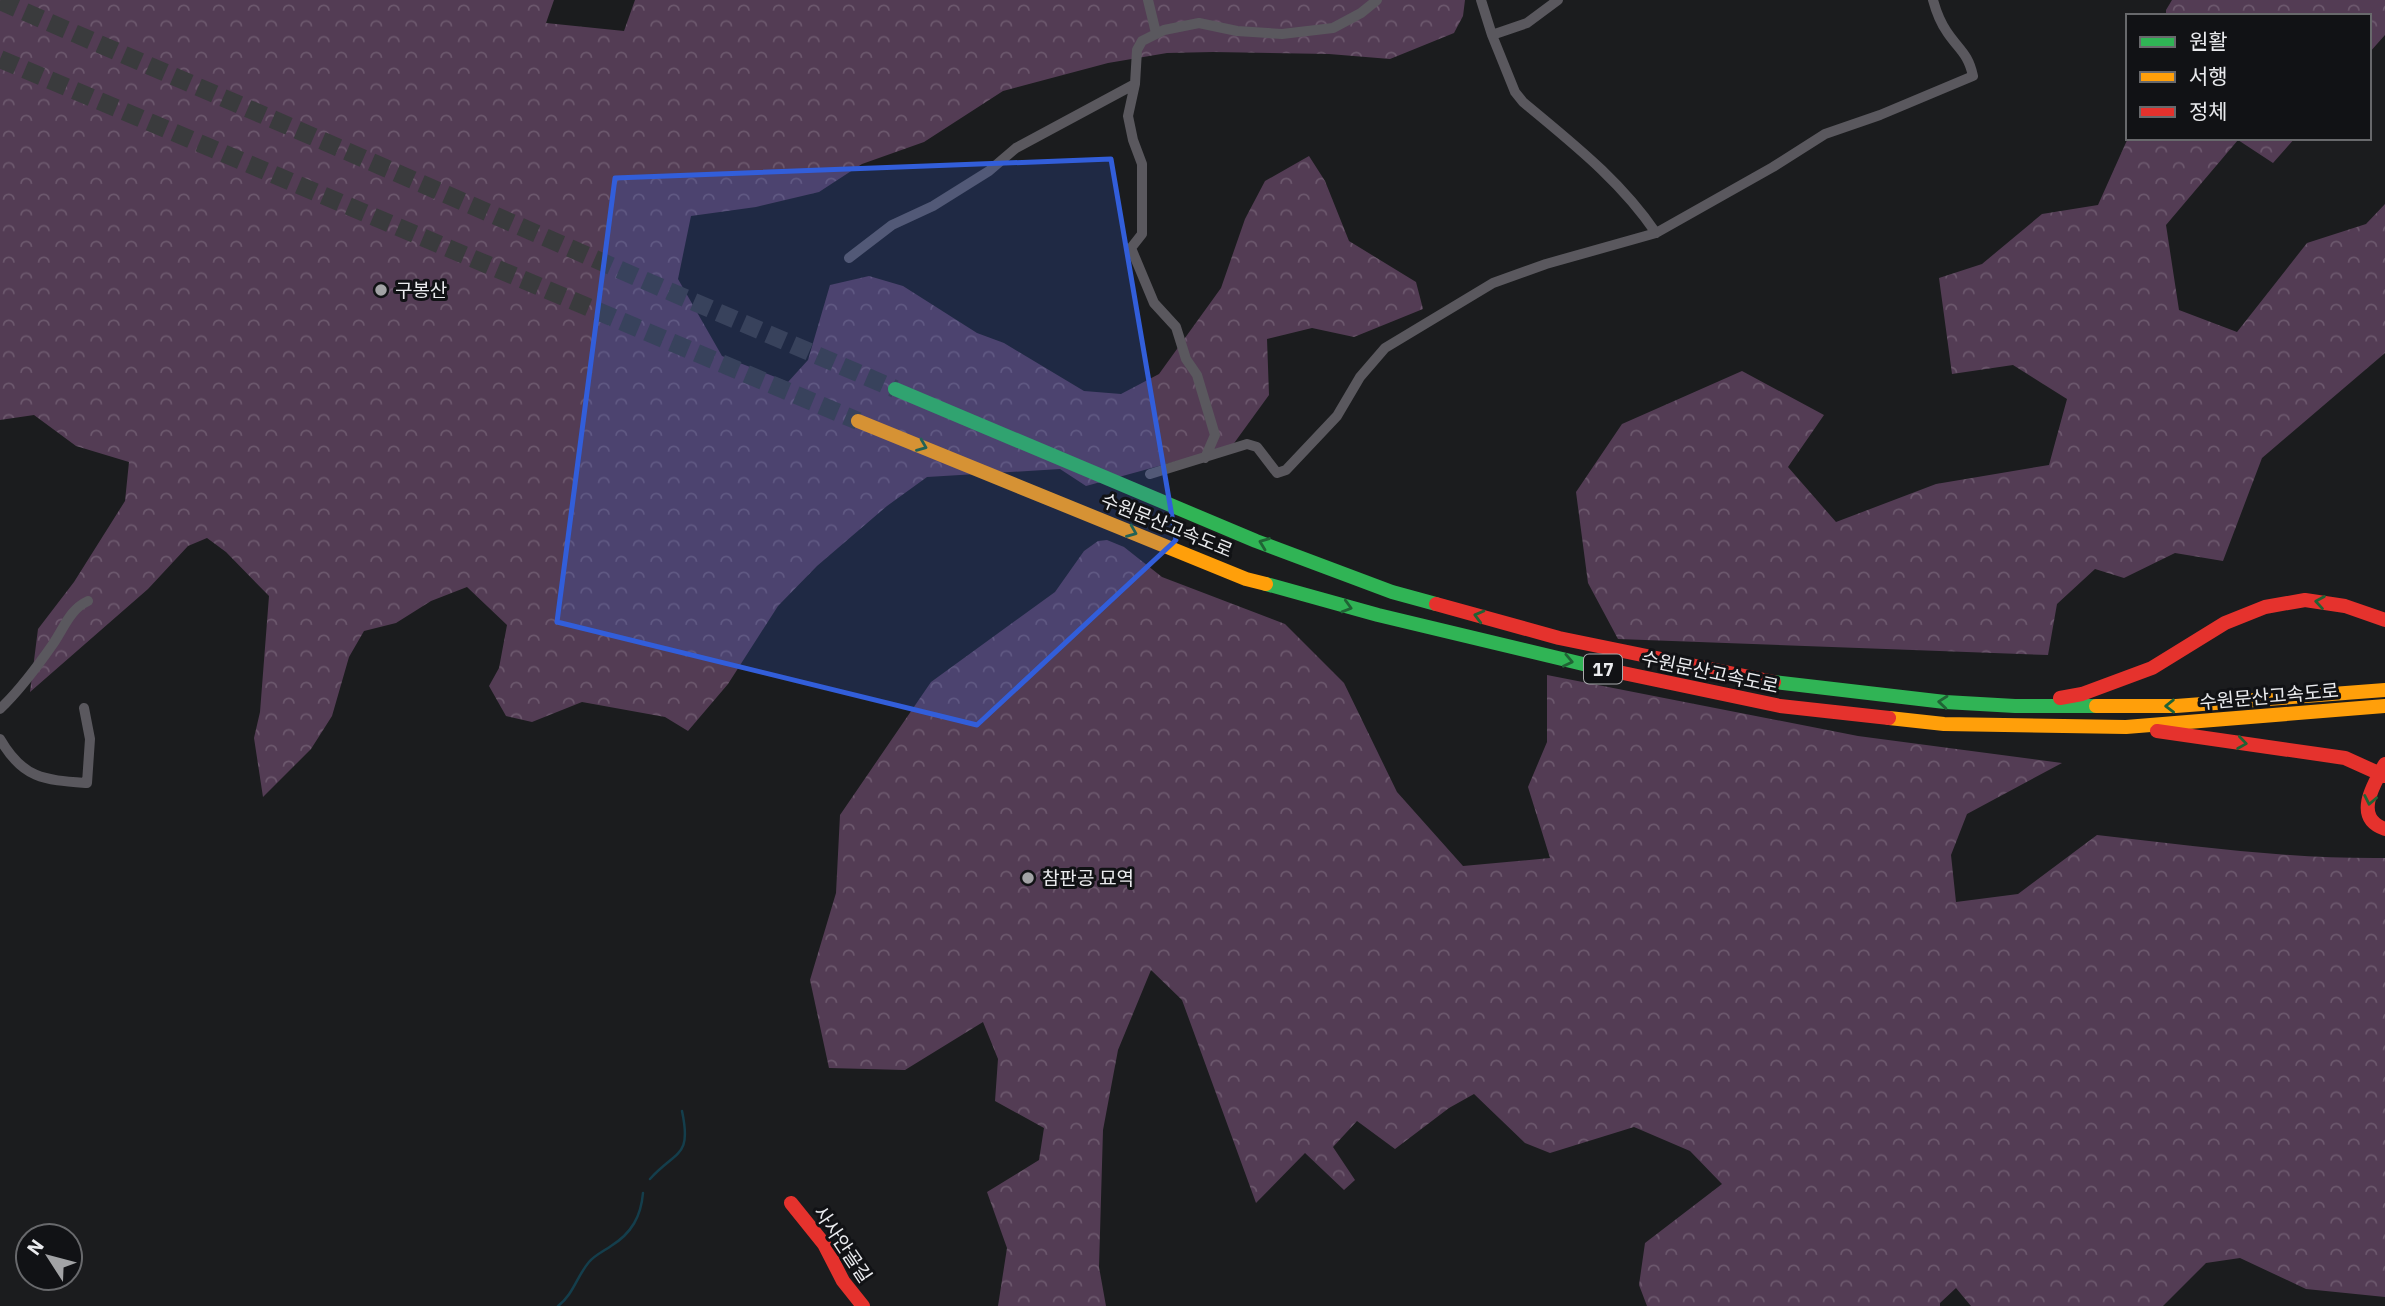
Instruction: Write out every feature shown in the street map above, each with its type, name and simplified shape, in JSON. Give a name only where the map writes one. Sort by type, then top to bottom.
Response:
[{"type":"main road","name":"수원문산고속도로","points":[[895,389],[1256,541],[1392,592],[1559,638],[1786,684],[1945,702],[2015,706],[2176,706],[2385,690]]},
{"type":"main road","name":"수원문산고속도로","points":[[858,421],[1247,579],[1536,654],[1780,706],[1944,724],[2126,727],[2385,706]]},
{"type":"main road","points":[[2015,706],[2082,694],[2121,681],[2152,668],[2225,623],[2264,607],[2305,600],[2345,606],[2385,620]]},
{"type":"main road","points":[[2126,727],[2345,758],[2385,776]]},
{"type":"main road","points":[[2385,764],[2375,781],[2368,802],[2371,824],[2385,829]]},
{"type":"main road","name":"사사안골길","points":[[790,1203],[824,1244],[843,1281],[863,1306]]},
{"type":"street","points":[[1148,0],[1156,33]]},
{"type":"street","points":[[1205,458],[1215,435],[1197,374],[1186,359],[1176,327],[1154,303],[1131,247],[1142,234],[1142,164],[1128,116],[1135,84],[1137,50],[1142,41],[1156,33],[1199,23],[1237,31],[1282,34],[1333,28],[1361,13],[1377,0]]},
{"type":"street","points":[[1481,0],[1515,92],[1523,102],[1607,173],[1637,205],[1656,233]]},
{"type":"street","points":[[1492,35],[1527,23],[1558,0]]},
{"type":"street","points":[[1150,474],[1247,444],[1257,447],[1277,473],[1286,470],[1337,416],[1360,377],[1385,348],[1493,283],[1546,264],[1656,233],[1773,167],[1825,134],[1880,115],[1973,76],[1969,60],[1947,32],[1933,0]]},
{"type":"street","points":[[849,257],[892,225],[933,206],[989,171],[1016,148],[1135,84]]},
{"type":"street","points":[[0,709],[22,687],[69,618],[80,605],[88,601]]},
{"type":"street","points":[[0,739],[10,757],[24,771],[41,777],[87,783],[89,739],[84,708]]},
{"type":"highlighted area","points":[[1111,159],[1176,540],[977,725],[557,622],[615,178]]},
{"type":"green space","points":[[0,0],[554,0],[546,23],[624,31],[635,0],[1465,0],[1463,16],[1454,33],[1390,59],[1329,54],[1213,52],[1167,53],[1108,63],[1003,91],[924,142],[862,164],[819,192],[756,207],[691,216],[678,279],[722,356],[788,382],[808,360],[830,285],[869,276],[903,286],[977,333],[1004,343],[1084,391],[1121,394],[1159,374],[1221,288],[1245,219],[1265,181],[1309,156],[1325,181],[1349,241],[1416,282],[1423,309],[1354,337],[1312,328],[1267,339],[1269,395],[1232,446],[1086,486],[1060,469],[927,477],[887,506],[817,566],[778,606],[728,684],[688,731],[665,717],[582,702],[532,722],[506,716],[489,686],[499,668],[507,625],[467,587],[431,601],[396,623],[364,631],[349,657],[332,716],[311,749],[263,797],[254,738],[260,712],[269,596],[226,552],[207,538],[188,546],[148,589],[30,692],[38,629],[74,582],[125,501],[129,462],[76,446],[34,415],[0,420]]},
{"type":"green space","points":[[2172,0],[2385,0],[2385,35],[2371,51],[2371,14],[2166,14]]},
{"type":"green space","points":[[2127,140],[2238,140],[2166,225],[2179,310],[2237,332],[2307,243],[2366,224],[2385,204],[2385,353],[2262,458],[2223,561],[2175,553],[2124,578],[2095,569],[2057,604],[2048,655],[1618,639],[1588,583],[1576,492],[1622,424],[1742,371],[1824,415],[1788,467],[1836,522],[1936,484],[2049,465],[2067,399],[2013,365],[1952,374],[1939,278],[1982,264],[2042,214],[2098,205]]},
{"type":"green space","points":[[2238,140],[2293,140],[2273,163]]},
{"type":"green space","points":[[1107,540],[1124,547],[1162,577],[1285,624],[1344,683],[1397,792],[1463,866],[1550,858],[1528,787],[1547,742],[1547,675],[1858,736],[2062,763],[1967,814],[1951,855],[1956,902],[2018,894],[2097,835],[2277,854],[2385,858],[2385,1297],[2306,1289],[2240,1258],[2206,1263],[2163,1306],[1971,1306],[1956,1288],[1940,1306],[1647,1306],[1639,1285],[1645,1243],[1722,1184],[1690,1151],[1634,1127],[1550,1153],[1525,1143],[1474,1094],[1449,1108],[1395,1149],[1357,1121],[1333,1147],[1355,1180],[1344,1190],[1305,1153],[1256,1203],[1182,1000],[1151,970],[1118,1050],[1103,1130],[1099,1267],[1106,1306],[998,1306],[1007,1248],[987,1192],[1039,1160],[1044,1128],[995,1101],[998,1059],[983,1022],[905,1070],[829,1068],[810,980],[836,893],[840,815],[931,682],[1055,592],[1084,551],[1098,541]]},
{"type":"waterway","points":[[650,1179],[680,1152],[683,1146],[685,1126],[682,1111]]},
{"type":"waterway","points":[[558,1306],[589,1262],[630,1230],[638,1216],[643,1193]]},
{"type":"tunnel","points":[[0,1],[895,389]]},
{"type":"tunnel","points":[[0,59],[858,421]]},
{"type":"traffic: fast","points":[[895,389],[1256,541],[1392,592],[1436,604]]},
{"type":"traffic: fast","points":[[1266,584],[1378,615],[1604,669]]},
{"type":"traffic: fast","points":[[1774,682],[1945,702],[2015,706],[2096,706]]},
{"type":"traffic: slow","points":[[858,421],[1246,579],[1266,584]]},
{"type":"traffic: slow","points":[[2096,706],[2176,706],[2385,690]]},
{"type":"traffic: slow","points":[[1889,718],[1944,724],[2126,727],[2385,706]]},
{"type":"traffic: jam","points":[[2060,698],[2082,694],[2152,668],[2225,623],[2265,607],[2305,600],[2345,606],[2385,620]]},
{"type":"traffic: jam","points":[[1436,604],[1559,638],[1774,682]]},
{"type":"traffic: jam","points":[[1604,669],[1780,706],[1889,718]]},
{"type":"traffic: jam","points":[[2157,731],[2345,758],[2385,776]]},
{"type":"traffic: jam","points":[[2385,764],[2368,800],[2370,817],[2375,824],[2385,829]]},
{"type":"traffic: jam","points":[[791,1203],[824,1244],[843,1281],[863,1306]]},
{"type":"place","name":"구봉산","points":[[381,290]]},
{"type":"place","name":"참판공 묘역","points":[[1028,878]]}]
